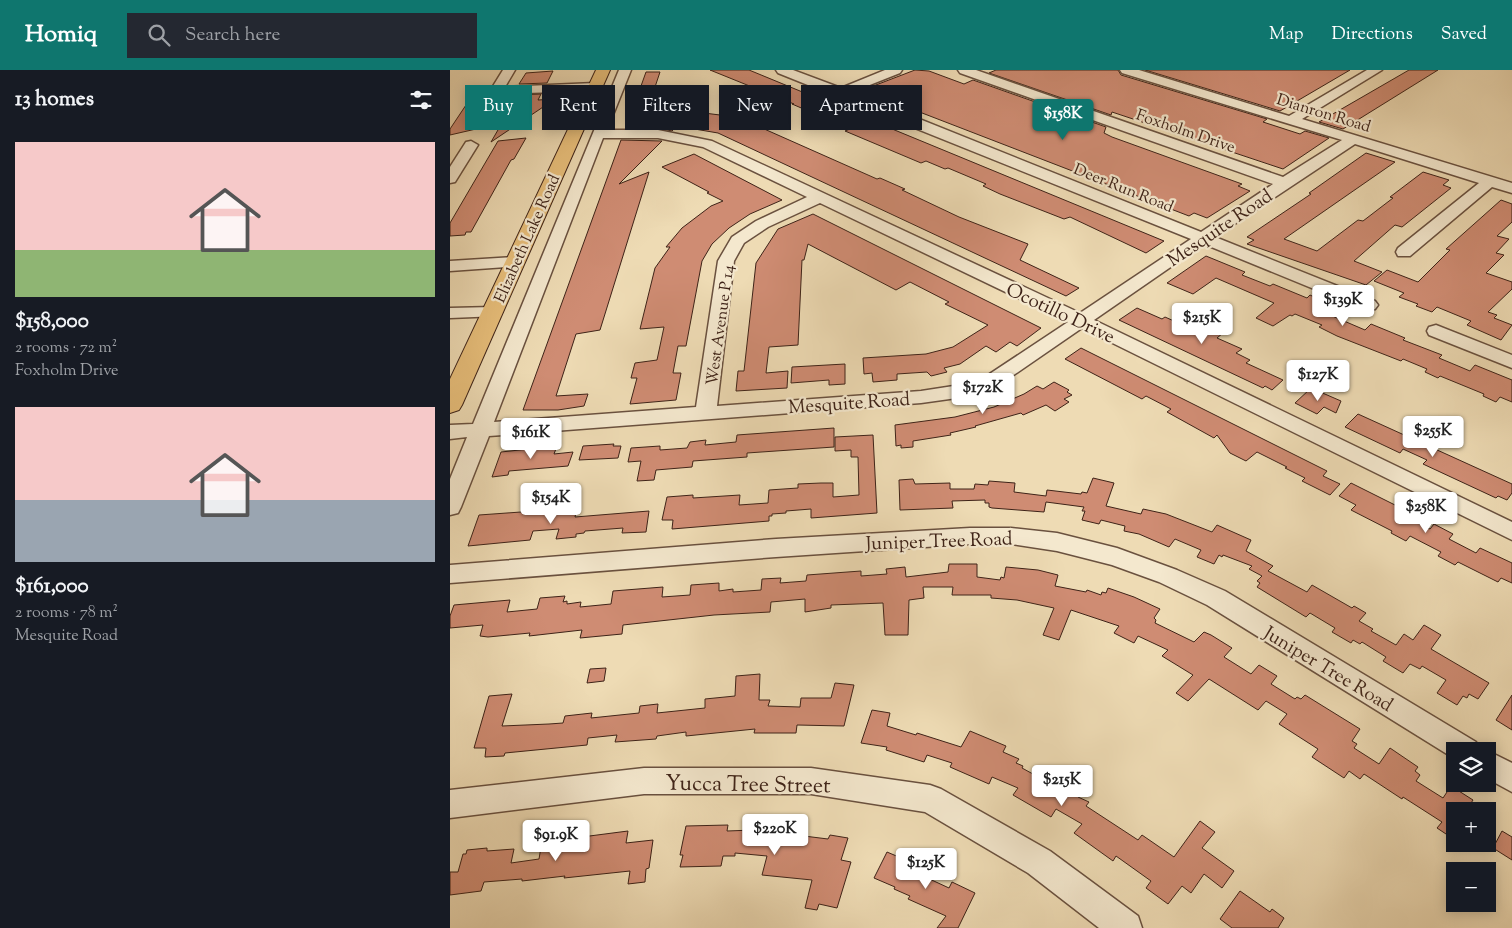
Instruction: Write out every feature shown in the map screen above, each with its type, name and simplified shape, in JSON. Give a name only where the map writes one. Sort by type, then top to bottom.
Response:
[{"type":"main road","name":"Elizabeth Lake Road","points":[[450,405],[599,79]]},
{"type":"street","points":[[509,70],[496,91],[599,79]]},
{"type":"street","points":[[450,507],[598,134],[626,70]]},
{"type":"street","name":"Deer Run Road","points":[[782,70],[822,85]]},
{"type":"street","points":[[858,85],[896,70]]},
{"type":"street","name":"Foxholm Drive","points":[[964,70],[1284,183]]},
{"type":"street","name":"Dianron Road","points":[[1126,70],[1512,188]]},
{"type":"street","points":[[1290,121],[1376,70]]},
{"type":"street","name":"Deer Run Road","points":[[922,125],[1369,305]]},
{"type":"street","name":"Ocotillo Drive","points":[[598,134],[658,134],[707,144],[1080,321],[1512,532]]},
{"type":"street","name":"Mesquite Road","points":[[450,432],[921,397],[964,391],[995,379],[1284,183],[1354,139]]},
{"type":"street","points":[[450,179],[471,145]]},
{"type":"street","points":[[1404,252],[1490,182]]},
{"type":"street","name":"West Avenue P 14","points":[[706,412],[726,261],[738,240],[762,224],[818,198]]},
{"type":"street","points":[[450,266],[515,262]]},
{"type":"street","points":[[450,313],[493,312]]},
{"type":"street","points":[[1436,332],[1512,362]]},
{"type":"street","name":"Juniper Tree Road","points":[[450,574],[776,548],[970,536],[1011,536],[1056,542],[1117,557],[1168,576],[1216,598],[1451,742]]},
{"type":"street","points":[[1496,769],[1512,779]]},
{"type":"street","name":"Yucca Tree Street","points":[[450,804],[644,781],[811,781],[930,799],[1039,862],[1126,928]]},
{"type":"building","points":[[710,70],[749,70],[785,85],[747,85]]},
{"type":"building","points":[[915,70],[929,71],[964,84],[973,80],[1106,127],[1104,133],[1112,137],[1242,184],[1238,186],[1250,191],[1207,218],[1194,213],[1189,216],[922,113],[922,85],[876,85]]},
{"type":"building","points":[[996,70],[1118,70],[1121,75],[1267,119],[1263,122],[1300,134],[1305,131],[1329,138],[1283,169],[1112,112],[1111,115],[989,73]]},
{"type":"building","points":[[1145,70],[1350,70],[1280,111]]},
{"type":"building","points":[[1409,70],[1438,70],[1343,129],[1319,122]]},
{"type":"building","points":[[553,71],[547,83],[519,84],[526,73]]},
{"type":"building","points":[[646,72],[660,72],[656,85],[641,85]]},
{"type":"building","points":[[791,87],[801,91],[801,108],[792,104],[794,104],[791,103]]},
{"type":"building","points":[[532,94],[541,94],[538,100],[542,100],[542,108],[532,114]]},
{"type":"building","points":[[465,106],[465,130],[472,130],[450,135],[450,129]]},
{"type":"building","points":[[709,114],[719,115],[719,130],[767,130],[877,179],[880,178],[959,217],[1028,244],[1020,260],[1079,288],[1066,296],[718,133],[700,130],[709,130]]},
{"type":"building","points":[[498,130],[509,130],[491,142]]},
{"type":"building","points":[[895,130],[1164,241],[1146,253],[1070,217],[1064,219],[1000,194],[983,186],[986,184],[948,168],[945,169],[926,161],[921,163],[845,131]]},
{"type":"building","points":[[526,138],[514,159],[511,160],[471,232],[466,232],[465,235],[450,236],[450,223],[498,141]]},
{"type":"building","points":[[621,140],[662,141],[619,184],[649,172],[600,330],[576,334],[556,396],[588,394],[584,406],[558,410],[523,410]]},
{"type":"building","points":[[1366,153],[1395,162],[1284,239],[1317,251],[1358,220],[1363,221],[1393,198],[1390,197],[1423,172],[1449,180],[1443,185],[1451,188],[1402,227],[1395,225],[1354,261],[1382,272],[1366,285],[1247,244],[1254,240],[1247,237],[1311,194],[1309,193]]},
{"type":"building","points":[[694,154],[782,200],[750,214],[729,228],[712,244],[702,261],[686,346],[678,346],[673,373],[681,373],[676,400],[630,404],[637,378],[631,378],[635,363],[657,360],[664,327],[640,329],[655,268],[670,247],[666,247],[682,228],[711,206],[723,201],[662,167]]},
{"type":"building","points":[[1501,200],[1512,204],[1512,222],[1497,236],[1509,239],[1496,253],[1504,255],[1486,273],[1512,282],[1512,289],[1488,312],[1497,315],[1494,318],[1512,325],[1501,340],[1467,325],[1471,321],[1437,307],[1432,312],[1416,306],[1418,304],[1399,297],[1404,293],[1374,281],[1387,270],[1418,282],[1450,250],[1446,249]]},
{"type":"building","points":[[813,214],[1041,328],[1017,346],[1010,342],[996,352],[986,346],[960,364],[944,368],[947,372],[931,376],[927,372],[897,374],[897,380],[873,382],[872,373],[864,374],[863,358],[926,354],[953,347],[988,325],[945,304],[949,302],[910,282],[896,290],[808,244],[804,260],[802,260],[798,345],[769,347],[766,373],[788,371],[787,388],[736,391],[738,371],[744,371],[756,263],[778,229]]},
{"type":"building","points":[[1206,256],[1245,272],[1242,275],[1270,286],[1273,284],[1307,298],[1310,295],[1323,301],[1318,304],[1335,311],[1330,315],[1365,330],[1371,324],[1405,338],[1403,340],[1442,355],[1439,358],[1470,371],[1475,365],[1512,380],[1512,402],[1500,397],[1496,402],[1483,396],[1484,394],[1425,372],[1427,369],[1403,359],[1401,361],[1337,336],[1319,327],[1322,325],[1295,314],[1290,315],[1273,326],[1256,318],[1274,303],[1216,278],[1193,294],[1167,283]]},
{"type":"building","points":[[1137,308],[1162,319],[1165,317],[1194,330],[1210,318],[1230,327],[1217,338],[1242,349],[1236,353],[1250,360],[1246,363],[1283,380],[1272,390],[1265,386],[1263,388],[1119,320]]},
{"type":"building","points":[[1081,348],[1327,471],[1323,476],[1340,484],[1330,495],[1302,481],[1305,478],[1285,468],[1287,467],[1257,452],[1246,461],[1230,453],[1217,435],[1214,438],[1167,412],[1171,409],[1146,396],[1142,399],[1065,359]]},
{"type":"building","points":[[845,364],[845,384],[829,385],[829,380],[791,383],[792,367]]},
{"type":"building","points":[[1054,382],[1069,390],[1067,392],[1072,395],[1064,399],[1069,402],[1055,411],[1046,405],[1023,415],[1021,413],[950,433],[951,435],[913,441],[913,447],[901,448],[901,445],[896,446],[895,425],[955,417],[994,407],[1037,386],[1043,389]]},
{"type":"building","points":[[1311,388],[1341,401],[1336,413],[1324,407],[1317,414],[1295,403]]},
{"type":"building","points":[[1358,414],[1512,484],[1512,493],[1507,500],[1498,496],[1496,498],[1423,464],[1427,460],[1403,449],[1400,453],[1345,427]]},
{"type":"building","points":[[834,428],[834,447],[747,453],[747,457],[693,461],[692,467],[656,470],[654,480],[637,481],[641,461],[628,462],[631,448],[660,446],[660,450],[687,448],[690,442],[706,440],[705,445],[736,442],[737,435]]},
{"type":"building","points":[[873,435],[877,513],[811,518],[811,509],[772,514],[772,516],[769,516],[769,521],[672,529],[673,520],[662,520],[667,497],[693,495],[693,498],[740,495],[739,505],[768,503],[769,490],[798,488],[798,484],[821,483],[833,483],[833,497],[859,495],[858,457],[851,457],[851,450],[835,451],[835,437]]},
{"type":"building","points":[[614,444],[613,446],[621,446],[618,458],[579,460],[583,446]]},
{"type":"building","points":[[557,446],[554,454],[573,452],[568,466],[509,471],[508,475],[492,477],[501,452]]},
{"type":"building","points":[[1093,478],[1114,483],[1106,506],[1141,514],[1143,509],[1166,514],[1212,532],[1217,525],[1251,540],[1246,551],[1273,566],[1268,571],[1307,592],[1312,585],[1352,608],[1354,606],[1366,613],[1359,621],[1373,629],[1371,631],[1396,645],[1404,634],[1413,640],[1424,625],[1441,635],[1431,649],[1489,683],[1478,699],[1469,694],[1467,698],[1463,696],[1457,705],[1437,693],[1446,680],[1422,666],[1420,669],[1410,664],[1403,673],[1383,661],[1386,657],[1362,642],[1360,644],[1353,640],[1351,643],[1332,632],[1335,628],[1310,613],[1306,617],[1257,587],[1260,583],[1257,581],[1262,576],[1249,569],[1252,566],[1223,555],[1222,557],[1219,555],[1214,564],[1197,557],[1201,550],[1175,539],[1169,547],[1139,534],[1124,531],[1125,526],[1101,520],[1099,524],[1082,520],[1085,511],[1082,511],[1084,507],[1046,502],[1044,512],[992,508],[989,507],[989,503],[985,503],[985,500],[952,501],[953,508],[900,510],[899,480],[913,479],[915,484],[950,483],[950,489],[974,489],[975,484],[988,485],[989,481],[1015,483],[1014,492],[1046,496],[1047,490],[1087,493]]},
{"type":"building","points":[[1351,483],[1409,512],[1405,517],[1430,529],[1434,524],[1453,534],[1449,539],[1476,553],[1480,548],[1512,563],[1512,583],[1501,578],[1498,582],[1458,562],[1455,565],[1438,556],[1441,552],[1410,536],[1406,541],[1391,533],[1392,531],[1351,510],[1356,505],[1339,496]]},
{"type":"building","points":[[577,508],[575,517],[649,511],[646,532],[622,533],[623,528],[585,531],[584,533],[576,534],[576,537],[556,539],[559,529],[533,531],[530,540],[468,546],[479,515]]},
{"type":"building","points":[[949,564],[977,564],[977,577],[1000,580],[1001,577],[1004,578],[1006,567],[1038,570],[1058,575],[1055,586],[1086,592],[1087,590],[1101,595],[1102,592],[1106,593],[1108,588],[1134,597],[1160,609],[1154,618],[1156,620],[1155,623],[1194,642],[1204,632],[1211,635],[1232,648],[1224,657],[1251,674],[1259,665],[1277,676],[1271,684],[1295,699],[1297,697],[1301,699],[1305,695],[1360,729],[1352,741],[1357,744],[1354,748],[1379,764],[1390,748],[1418,767],[1415,771],[1420,775],[1416,781],[1443,798],[1447,792],[1460,792],[1473,800],[1472,802],[1446,802],[1446,834],[1437,828],[1442,822],[1364,774],[1360,779],[1349,771],[1344,778],[1312,757],[1318,749],[1279,724],[1287,714],[1266,701],[1258,710],[1209,679],[1188,701],[1176,693],[1193,675],[1162,656],[1168,650],[1138,636],[1134,643],[1114,633],[1119,626],[1071,610],[1059,640],[1043,635],[1054,608],[1017,600],[991,598],[991,595],[952,595],[953,587],[923,587],[924,598],[909,600],[908,635],[885,635],[883,603],[831,605],[831,608],[805,612],[805,599],[771,602],[770,612],[714,615],[623,625],[622,634],[580,638],[582,630],[529,636],[530,633],[488,637],[480,636],[483,625],[450,628],[450,616],[454,605],[510,600],[507,612],[537,609],[540,598],[565,596],[563,602],[567,601],[567,604],[581,602],[580,607],[611,604],[613,591],[663,587],[662,597],[690,595],[691,585],[719,583],[719,591],[733,589],[733,592],[761,590],[762,579],[781,578],[780,583],[806,581],[807,575],[861,571],[861,576],[887,574],[886,569],[905,567],[906,577],[948,572]]},
{"type":"building","points":[[606,668],[604,681],[587,683],[590,669]]},
{"type":"building","points":[[760,674],[759,700],[770,700],[768,706],[800,707],[801,698],[831,698],[835,683],[854,685],[844,726],[797,725],[796,733],[754,733],[755,729],[686,736],[686,732],[657,736],[656,739],[615,742],[617,735],[588,738],[587,745],[505,753],[504,756],[485,757],[486,748],[474,748],[489,696],[512,694],[502,726],[563,723],[565,716],[592,713],[591,718],[639,713],[640,706],[658,704],[657,713],[705,708],[705,699],[735,696],[736,676]]},
{"type":"building","points":[[1512,695],[1512,730],[1496,720]]},
{"type":"building","points":[[872,710],[890,713],[887,726],[961,747],[970,731],[1006,746],[1003,752],[1019,759],[1016,763],[1023,766],[1022,768],[1053,785],[1062,772],[1085,785],[1078,797],[1089,802],[1086,806],[1138,840],[1142,835],[1174,857],[1200,821],[1215,832],[1202,848],[1234,871],[1222,888],[1204,874],[1191,893],[1182,886],[1168,904],[1146,888],[1151,881],[1116,856],[1113,861],[1074,833],[1082,824],[1056,809],[1051,817],[1013,795],[1018,788],[992,777],[989,784],[950,767],[952,763],[927,755],[924,762],[886,750],[887,747],[861,743]]},
{"type":"building","points":[[728,825],[727,831],[754,830],[755,825],[797,830],[796,835],[828,839],[830,835],[848,838],[841,860],[851,862],[837,908],[819,904],[817,910],[805,908],[812,880],[762,875],[767,856],[735,853],[735,856],[723,856],[721,866],[680,867],[683,855],[680,855],[686,826]]},
{"type":"building","points":[[628,831],[626,843],[653,840],[645,882],[628,884],[630,871],[564,878],[565,876],[522,881],[522,879],[484,882],[481,891],[450,895],[450,872],[458,872],[463,854],[466,854],[467,850],[487,848],[487,851],[514,849],[511,863],[539,859],[541,847],[550,846],[551,841]]},
{"type":"building","points":[[1502,831],[1512,837],[1512,860],[1496,850],[1496,842]]},
{"type":"building","points":[[887,852],[927,869],[923,876],[949,888],[952,882],[975,893],[958,928],[937,928],[946,916],[908,899],[910,896],[874,878]]},
{"type":"building","points":[[1240,891],[1270,912],[1272,909],[1284,918],[1278,928],[1232,928],[1220,919]]}]
